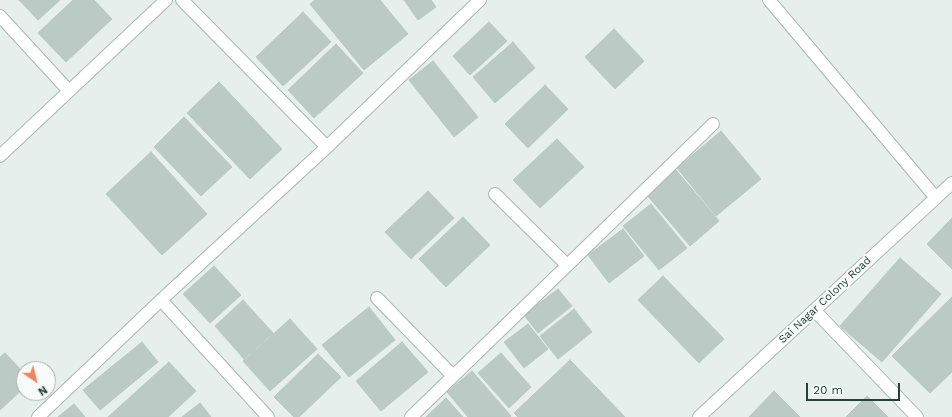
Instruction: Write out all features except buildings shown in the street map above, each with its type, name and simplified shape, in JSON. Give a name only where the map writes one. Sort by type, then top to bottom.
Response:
[{"type":"street","points":[[0,156],[166,0]]},
{"type":"street","points":[[182,0],[327,147]]},
{"type":"street","points":[[38,417],[161,300],[327,147],[480,0]]},
{"type":"street","points":[[769,0],[936,198]]},
{"type":"street","points":[[0,16],[69,91]]},
{"type":"street","points":[[411,417],[713,124]]},
{"type":"street","name":"Sai Nagar Colony Road","points":[[699,417],[952,183]]},
{"type":"street","points":[[495,194],[567,265]]},
{"type":"street","points":[[377,298],[453,376]]},
{"type":"street","points":[[161,300],[268,417]]},
{"type":"street","points":[[814,310],[917,417]]}]
